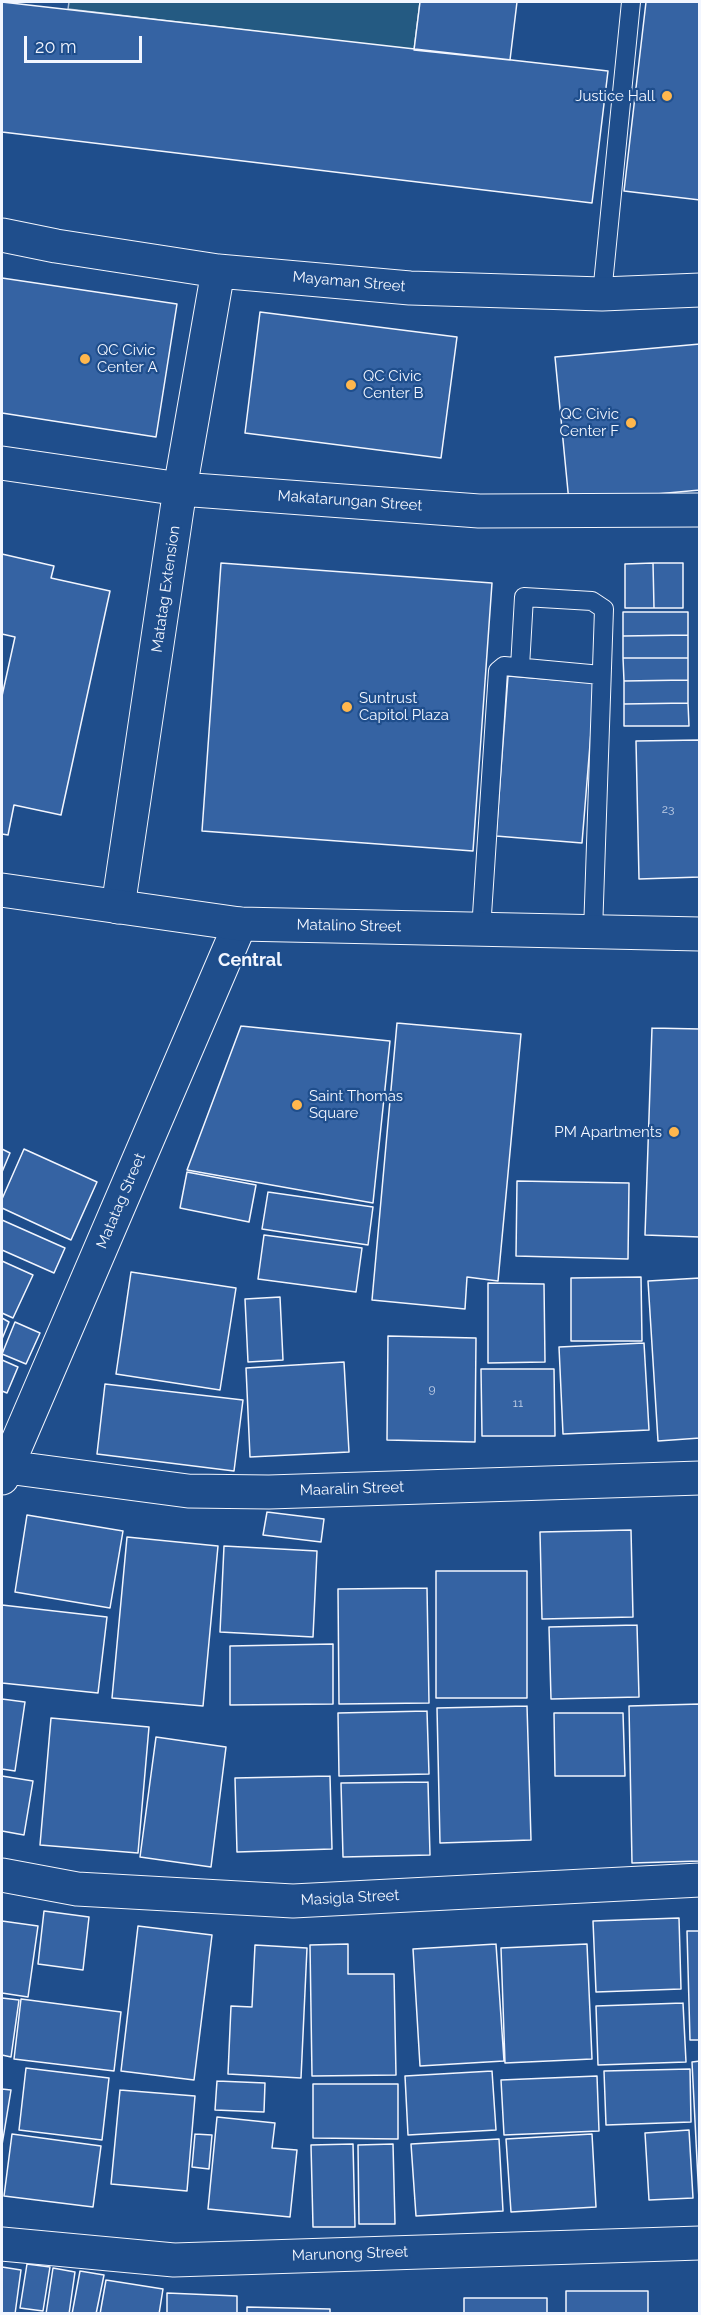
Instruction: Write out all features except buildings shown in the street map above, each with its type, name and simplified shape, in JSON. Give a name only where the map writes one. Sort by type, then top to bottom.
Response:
[{"type":"street","name":"Mayaman Street","points":[[2,235],[56,246],[218,271],[410,288],[602,294],[699,290]]},
{"type":"street","name":"Matatag Extension","points":[[118,908],[180,489],[218,271]]},
{"type":"street","name":"Makatarungan Street","points":[[2,464],[180,489],[479,511],[699,510]]},
{"type":"street","name":"Matalino Street","points":[[2,890],[240,924],[699,934]]},
{"type":"street","name":"Matatag Street","points":[[4,1472],[240,924]]},
{"type":"street","name":"Maaralin Street","points":[[4,1472],[188,1491],[281,1492],[699,1478]]},
{"type":"street","name":"Masigla Street","points":[[2,1875],[77,1890],[293,1901],[699,1880]]},
{"type":"street","name":"Marunong Street","points":[[2,2244],[174,2260],[699,2243]]},
{"type":"lane","points":[[602,294],[631,2]]},
{"type":"lane","points":[[520,668],[523,600],[528,595],[598,603],[604,609],[593,932]]},
{"type":"lane","points":[[482,930],[498,670],[504,666],[601,675]]},
{"type":"shaded area","points":[[69,2],[420,2],[414,50],[68,9]]},
{"type":"place","name":"Justice Hall","points":[[667,96]]},
{"type":"place","name":"QC Civic Center A","points":[[85,359]]},
{"type":"place","name":"QC Civic Center B","points":[[351,385]]},
{"type":"place","name":"QC Civic Center F","points":[[631,423]]},
{"type":"place","name":"Suntrust Capitol Plaza","points":[[347,707]]},
{"type":"place","name":"Saint Thomas Square","points":[[297,1105]]},
{"type":"place","name":"PM Apartments","points":[[674,1132]]},
{"type":"district","name":"Central","points":[[250,961]]}]
